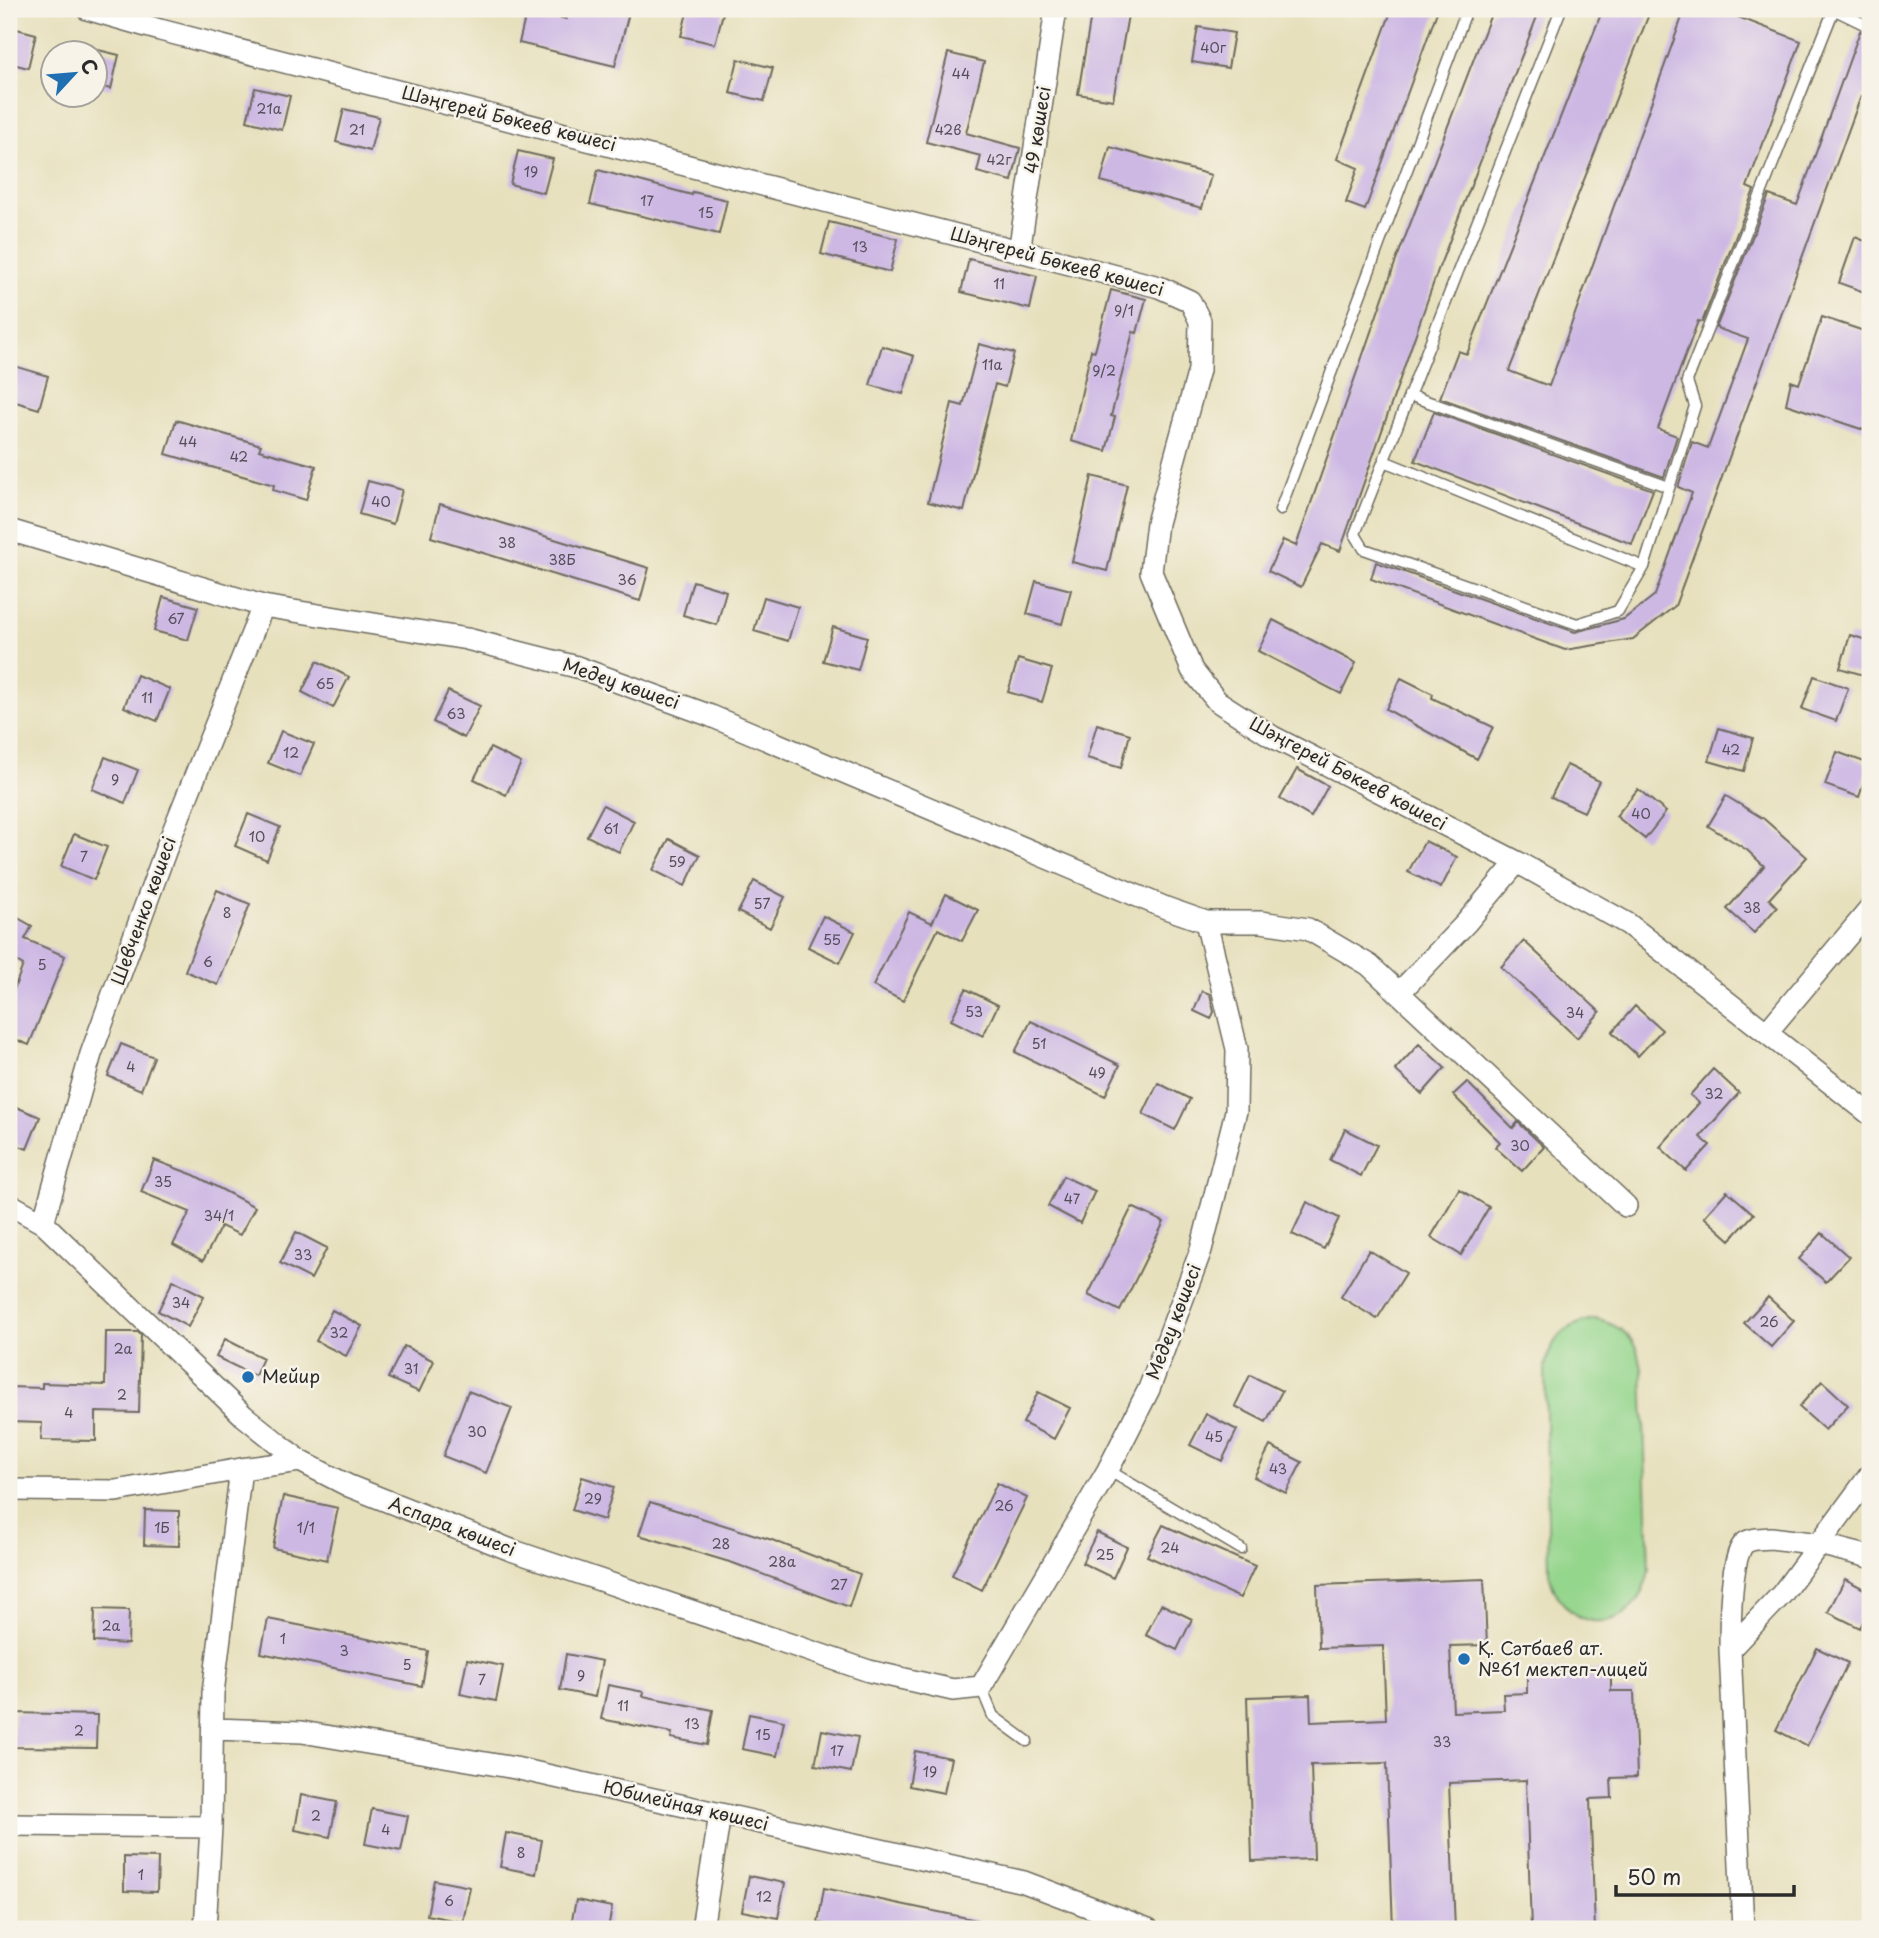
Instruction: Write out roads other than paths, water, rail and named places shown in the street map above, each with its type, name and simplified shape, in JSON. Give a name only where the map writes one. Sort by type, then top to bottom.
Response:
[{"type":"street","name":"Шәңгерей Бөкеев көшесі","points":[[87,9],[1159,287],[1190,301],[1200,321],[1199,370],[1157,523],[1151,572],[1192,670],[1217,701],[1273,737],[1517,862],[1628,924],[1870,1114]]},
{"type":"street","name":"49 көшесі","points":[[1019,252],[1056,9]]},
{"type":"street","name":"Медеу көшесі","points":[[9,530],[263,606],[467,639],[576,667],[711,716],[1166,908],[1206,922],[1262,922],[1308,929],[1369,964],[1626,1206]]},
{"type":"street","name":"Шевченко көшесі","points":[[43,1223],[91,1054],[166,849],[263,606]]},
{"type":"street","points":[[1400,992],[1466,923],[1517,862]]},
{"type":"street","points":[[1767,1032],[1870,909]]},
{"type":"street","name":"Медеу көшесі","points":[[981,1687],[1108,1471],[1149,1389],[1201,1250],[1236,1111],[1237,1049],[1206,922]]},
{"type":"street","name":"Аспара көшесі","points":[[9,1204],[43,1223],[234,1407],[300,1461],[349,1486],[511,1550],[869,1671],[953,1690],[981,1687]]},
{"type":"street","points":[[9,1490],[116,1491],[300,1461]]},
{"type":"street","points":[[205,1929],[211,1827],[213,1693],[241,1469]]},
{"type":"street","points":[[1730,1649],[1782,1594],[1870,1475]]},
{"type":"street","points":[[1744,1929],[1730,1649],[1731,1601],[1739,1548],[1747,1541],[1759,1539],[1819,1544],[1870,1557]]},
{"type":"street","name":"Юбилейная көшесі","points":[[214,1729],[302,1732],[489,1763],[1024,1882],[1148,1929]]},
{"type":"street","points":[[702,1929],[720,1814]]},
{"type":"street","points":[[9,1825],[211,1827]]},
{"type":"lane","points":[[1280,510],[1466,9]]},
{"type":"lane","points":[[1561,9],[1355,534],[1364,549],[1577,624],[1618,611],[1644,567],[1695,406],[1687,381],[1833,9],[1870,27]]},
{"type":"lane","points":[[1409,395],[1669,487]]},
{"type":"lane","points":[[1384,461],[1644,567]]},
{"type":"lane","points":[[1108,1471],[1241,1549]]},
{"type":"lane","points":[[981,1687],[993,1716],[1027,1741]]},
{"type":"place","name":"Мейир","points":[[248,1377]]},
{"type":"place","name":"Қ. Сәтбаев ат. №61 мектеп-лицей","points":[[1464,1659]]}]
